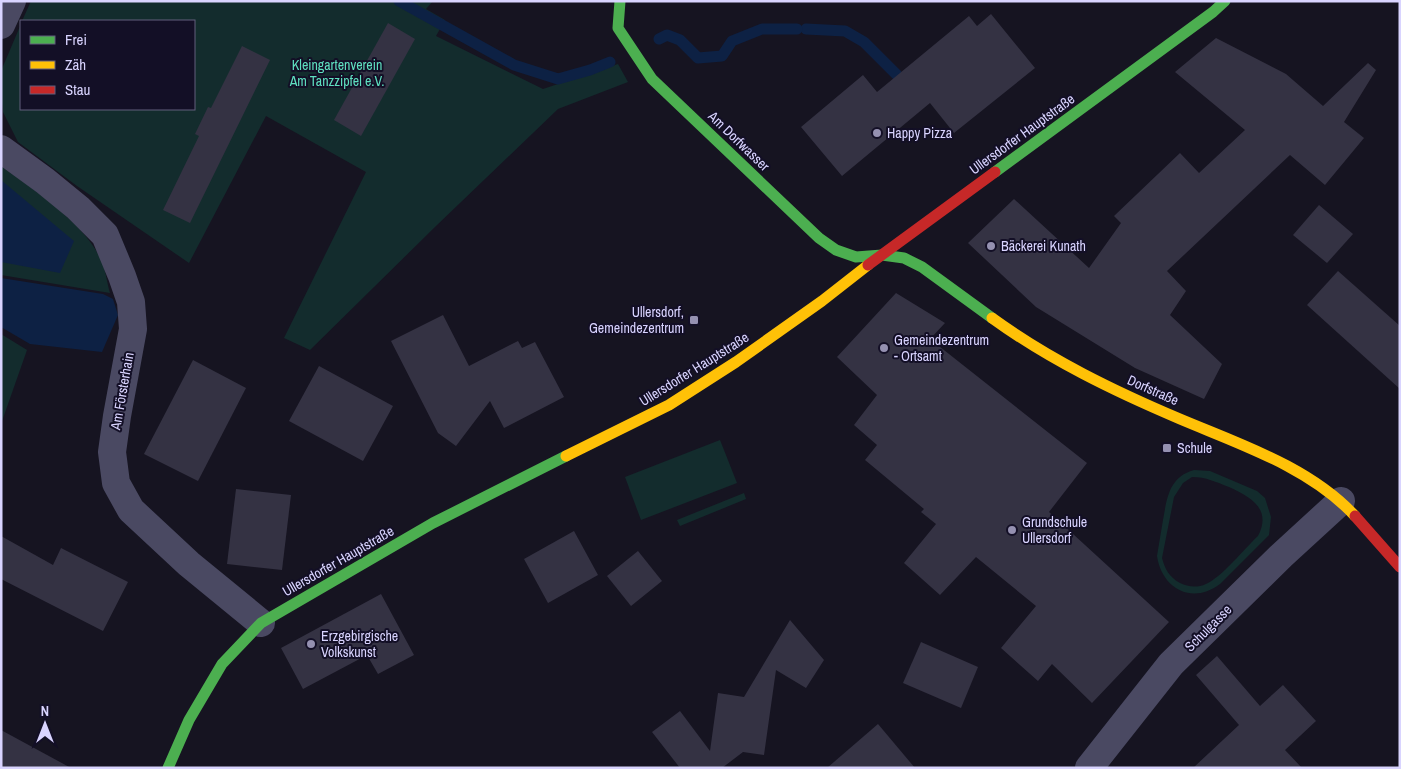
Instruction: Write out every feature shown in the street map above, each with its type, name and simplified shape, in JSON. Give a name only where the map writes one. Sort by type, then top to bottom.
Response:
[{"type":"main road","name":"Am Dorfwasser","points":[[620,1],[618,28],[652,79],[659,86],[819,238],[836,250],[856,257],[882,255]]},
{"type":"main road","name":"Ullersdorfer Hauptstraße","points":[[168,768],[189,720],[222,664],[261,623],[433,523],[669,405],[736,362],[822,301],[1213,12],[1225,1]]},
{"type":"main road","name":"Dorfstraße","points":[[882,255],[904,258],[922,267],[1021,339],[1092,379],[1178,418],[1263,453],[1314,482],[1341,501],[1400,567]]},
{"type":"street","points":[[1,25],[12,1]]},
{"type":"street","name":"Am Försterhain","points":[[1,149],[78,208],[105,235],[131,302],[133,330],[116,416],[112,452],[116,483],[131,510],[189,564],[261,623]]},
{"type":"street","name":"Schulgasse","points":[[1089,768],[1171,664],[1281,556],[1341,501]]},
{"type":"green space","name":"Kleingartenverein Am Tanzzipfel e.V.","points":[[31,1],[433,1],[426,9],[445,20],[436,36],[543,89],[618,64],[628,82],[558,109],[310,350],[284,338],[366,172],[266,116],[189,263],[77,186],[18,142],[3,112],[1,71],[20,26],[20,110],[195,110],[195,20],[22,20]]},
{"type":"green space","points":[[1,166],[72,221],[95,248],[105,270],[110,293],[1,275]]},
{"type":"green space","points":[[1,334],[27,350],[1,424]]},
{"type":"green space","points":[[720,440],[737,483],[641,520],[625,477]]},
{"type":"green space","points":[[1194,470],[1210,471],[1257,491],[1265,498],[1271,517],[1269,535],[1220,584],[1199,593],[1189,593],[1172,585],[1160,568],[1157,556],[1168,496],[1174,483],[1186,473]],"holes":[[[1192,477],[1229,487],[1252,500],[1261,511],[1262,527],[1258,536],[1226,569],[1206,584],[1193,586],[1176,581],[1166,569],[1162,558],[1174,497],[1183,483]]]},
{"type":"green space","points":[[744,493],[746,499],[680,526],[677,520]]},
{"type":"water","points":[[1,180],[74,241],[60,273],[1,262]]},
{"type":"water","points":[[1,278],[103,294],[113,299],[118,315],[102,352],[30,344],[1,327]]},
{"type":"building","points":[[991,14],[1035,68],[954,133],[930,103],[842,176],[801,127],[863,75],[877,92],[969,16],[977,26]]},
{"type":"building","points":[[388,23],[415,39],[361,136],[334,120]]},
{"type":"building","points":[[1216,38],[1286,74],[1323,106],[1368,63],[1376,70],[1344,122],[1364,138],[1325,185],[1290,155],[1167,271],[1186,291],[1170,315],[1222,364],[1204,399],[1135,368],[1036,307],[968,243],[1014,199],[1089,268],[1121,223],[1114,216],[1180,153],[1199,173],[1245,130],[1175,72]]},
{"type":"building","points":[[242,46],[270,60],[190,223],[163,210],[199,136],[195,134],[208,107],[211,108]]},
{"type":"building","points":[[1319,205],[1353,234],[1327,263],[1293,235]]},
{"type":"building","points":[[1338,271],[1400,326],[1400,389],[1307,305]]},
{"type":"building","points":[[896,293],[945,323],[930,339],[1087,463],[1049,512],[1169,622],[1092,703],[1052,664],[1038,681],[1001,648],[1036,606],[976,557],[940,595],[904,563],[936,524],[921,512],[924,509],[865,460],[877,445],[854,425],[877,395],[837,357]]},
{"type":"building","points":[[443,315],[469,366],[518,341],[522,348],[535,342],[564,397],[504,428],[490,401],[456,446],[438,433],[391,341]]},
{"type":"building","points":[[193,360],[246,388],[198,481],[144,454]]},
{"type":"building","points":[[319,366],[393,406],[363,461],[289,421]]},
{"type":"building","points":[[236,489],[291,495],[282,570],[227,564]]},
{"type":"building","points":[[574,531],[598,575],[548,603],[524,559]]},
{"type":"building","points":[[1,536],[53,565],[61,548],[128,582],[103,631],[1,579]]},
{"type":"building","points":[[638,551],[662,581],[631,606],[607,576]]},
{"type":"building","points":[[381,594],[414,655],[378,674],[367,655],[303,689],[281,648]]},
{"type":"building","points":[[790,620],[824,660],[806,688],[776,670],[764,755],[743,752],[722,768],[680,768],[652,732],[680,711],[710,751],[718,693],[744,697]]},
{"type":"building","points":[[921,642],[978,667],[961,708],[903,683]]},
{"type":"building","points":[[1217,656],[1260,706],[1283,685],[1316,721],[1285,750],[1302,768],[1193,768],[1239,725],[1196,675]]},
{"type":"building","points":[[878,724],[915,768],[827,768]]},
{"type":"building","points":[[1,730],[71,768],[1,768]]},
{"type":"waterway","points":[[399,1],[514,65],[558,79],[610,62]]},
{"type":"waterway","points":[[659,39],[667,35],[680,40],[698,58],[722,56],[732,41],[762,29],[797,29]]},
{"type":"waterway","points":[[806,29],[845,31],[864,42],[897,75]]},
{"type":"traffic: fast","points":[[620,1],[618,28],[652,79],[819,238],[836,250],[856,257],[882,255],[904,258],[922,267],[992,318]]},
{"type":"traffic: fast","points":[[995,172],[1213,12],[1225,1]]},
{"type":"traffic: fast","points":[[168,768],[189,720],[222,664],[261,623],[433,523],[566,456]]},
{"type":"traffic: slow","points":[[566,456],[669,405],[736,362],[822,301],[868,265]]},
{"type":"traffic: slow","points":[[992,318],[1037,348],[1083,374],[1295,470],[1337,499],[1355,516]]},
{"type":"traffic: jam","points":[[868,265],[995,172]]},
{"type":"traffic: jam","points":[[1355,516],[1400,567]]},
{"type":"place","name":"Happy Pizza","points":[[877,133]]},
{"type":"place","name":"Bäckerei Kunath","points":[[991,246]]},
{"type":"place","name":"Ullersdorf, Gemeindezentrum","points":[[694,320]]},
{"type":"place","name":"Gemeindezentrum - Ortsamt","points":[[884,348]]},
{"type":"place","name":"Schule","points":[[1167,448]]},
{"type":"place","name":"Grundschule Ullersdorf","points":[[1012,530]]},
{"type":"place","name":"Erzgebirgische Volkskunst","points":[[311,644]]}]
